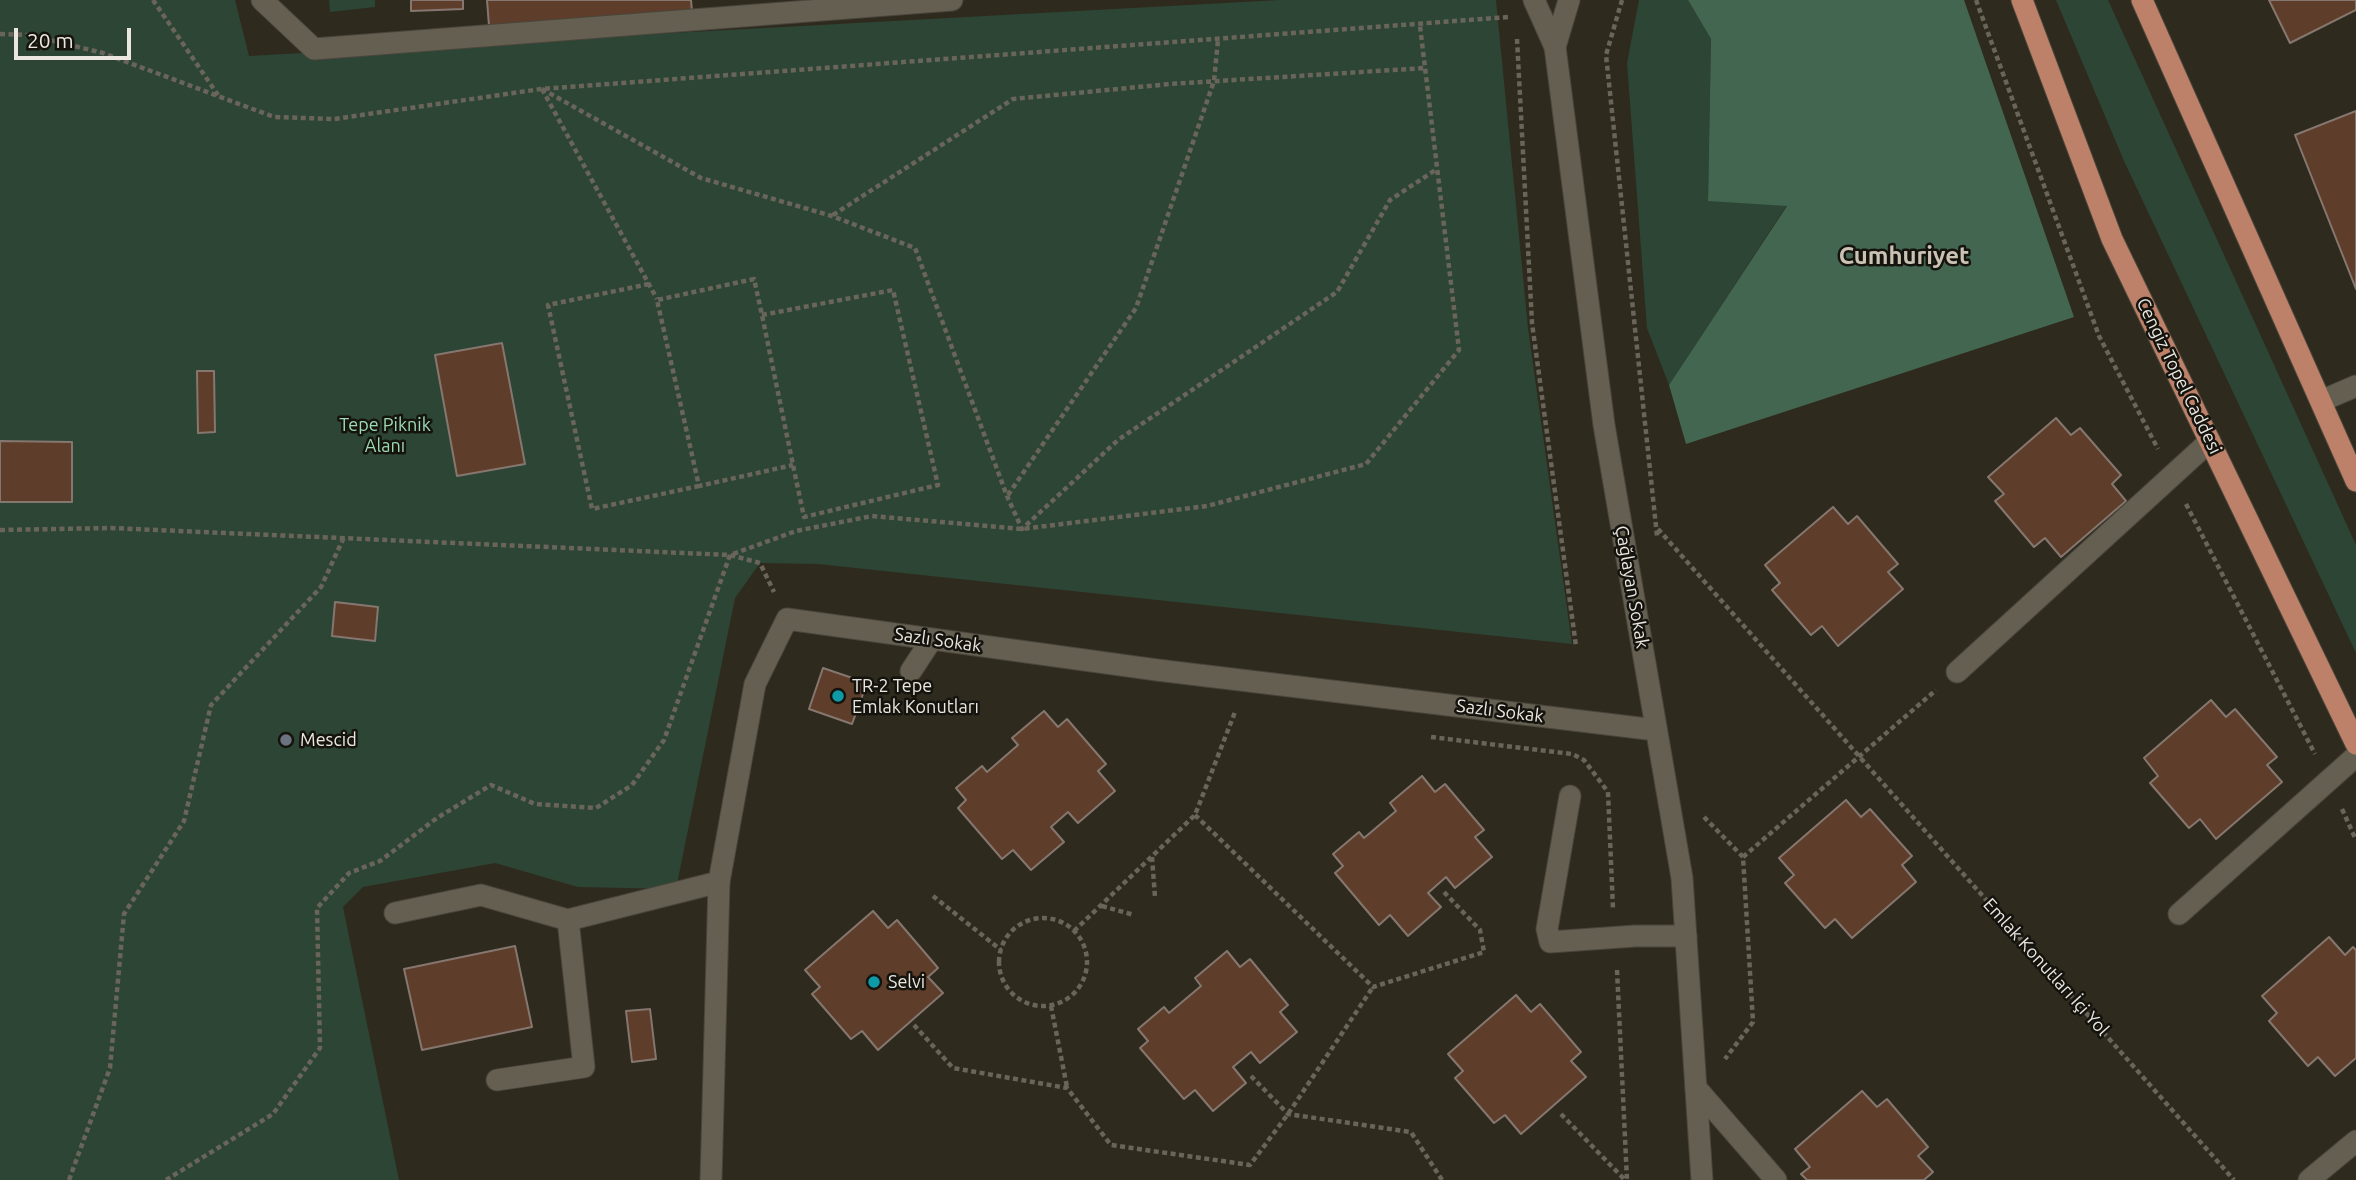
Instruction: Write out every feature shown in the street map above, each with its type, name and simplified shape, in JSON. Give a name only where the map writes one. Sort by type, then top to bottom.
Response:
[{"type":"main road","name":"Cengiz Topel Caddesi","points":[[2022,0],[2112,239],[2356,744]]},
{"type":"main road","points":[[2142,0],[2356,481]]},
{"type":"street","points":[[262,0],[314,49],[719,9],[952,0]]},
{"type":"street","name":"Çağlayan Sokak","points":[[1534,0],[1555,47],[1604,425],[1682,878],[1702,1180]]},
{"type":"street","points":[[1555,47],[1569,0]]},
{"type":"street","points":[[2321,401],[2356,386]]},
{"type":"street","points":[[1957,672],[2210,441]]},
{"type":"street","points":[[711,1180],[719,882],[755,684],[787,619]]},
{"type":"street","name":"Sazlı Sokak","points":[[787,619],[1157,670],[1656,730]]},
{"type":"street","points":[[911,671],[932,639]]},
{"type":"street","points":[[2179,914],[2356,757]]},
{"type":"street","points":[[1570,796],[1547,929],[1550,942],[1635,936],[1686,936]]},
{"type":"street","points":[[395,913],[481,895],[568,920],[719,882]]},
{"type":"street","points":[[497,1080],[584,1066],[568,920]]},
{"type":"street","points":[[1696,1088],[1776,1180]]},
{"type":"street","points":[[2309,1180],[2356,1141]]},
{"type":"path","points":[[153,0],[219,97]]},
{"type":"path","points":[[1622,0],[1606,55],[1658,541]]},
{"type":"path","points":[[1976,0],[2099,336],[2329,780],[2356,840]]},
{"type":"path","points":[[0,34],[29,35],[103,53],[274,117],[334,119],[541,89],[1507,17],[1517,17],[1555,47]]},
{"type":"path","points":[[1517,31],[1532,323],[1576,646]]},
{"type":"path","points":[[1007,496],[1136,308],[1214,81],[1218,40]]},
{"type":"path","points":[[832,216],[1013,99],[1214,81],[1425,68]]},
{"type":"path","points":[[541,89],[701,178],[832,216],[915,248],[1007,496],[1023,529],[1118,440],[1336,292],[1390,200],[1437,169]]},
{"type":"path","points":[[541,89],[657,300],[699,486]]},
{"type":"path","points":[[657,300],[754,279],[804,517],[938,485],[893,289],[762,315]]},
{"type":"path","points":[[649,284],[548,305],[592,509],[793,465]]},
{"type":"path","name":"Emlak Konutları İçi Yol","points":[[1647,517],[2234,1180]]},
{"type":"path","points":[[0,530],[111,528],[344,536],[730,555],[760,564],[787,619]]},
{"type":"path","points":[[69,1180],[110,1068],[124,914],[184,821],[211,705],[321,587],[344,536]]},
{"type":"path","points":[[1743,857],[1857,755],[1957,672]]},
{"type":"path","points":[[1074,931],[1195,815],[1233,712],[1246,714]]},
{"type":"path","points":[[1426,736],[1572,754],[1584,760],[1608,792],[1614,918]]},
{"type":"path","points":[[1699,813],[1743,857],[1753,1022],[1721,1065]]},
{"type":"path","points":[[1195,815],[1373,987]]},
{"type":"path","points":[[1152,856],[1155,897]]},
{"type":"path","points":[[1051,1006],[1067,1088],[1111,1145],[1250,1165],[1288,1114],[1373,987],[1484,952],[1480,930],[1443,891]]},
{"type":"path","points":[[933,896],[1000,950]]},
{"type":"path","points":[[1101,905],[1134,915]]},
{"type":"path","points":[[1044,918],[1062,922],[1074,931],[1086,950],[1087,968],[1081,985],[1069,999],[1051,1006],[1033,1005],[1016,998],[1004,983],[999,966],[1000,950],[1011,932],[1026,921],[1044,918]]},
{"type":"path","points":[[1626,970],[1615,970],[1626,1180]]},
{"type":"path","points":[[914,1025],[953,1068],[1067,1088]]},
{"type":"path","points":[[1251,1076],[1288,1114],[1411,1132],[1442,1180]]},
{"type":"path","points":[[1561,1114],[1626,1180]]},
{"type":"green space","name":"Tepe Piknik Alanı","points":[[0,0],[235,0],[249,56],[1280,0],[1496,0],[1528,328],[1572,644],[818,564],[760,563],[735,598],[676,889],[578,887],[495,863],[363,887],[343,907],[399,1180],[0,1180]]},
{"type":"green space","points":[[329,0],[375,0],[375,7],[330,12]]},
{"type":"green space","points":[[1639,0],[1688,0],[1711,39],[1708,200],[1787,205],[1669,385],[1647,328],[1627,63]]},
{"type":"green space","points":[[1688,0],[1964,0],[2074,317],[1686,444],[1669,385],[1787,206],[1708,201],[1711,39]]},
{"type":"green space","points":[[2056,0],[2108,0],[2356,545],[2356,653],[2124,161]]},
{"type":"building","points":[[411,0],[463,0],[463,9],[411,11]]},
{"type":"building","points":[[487,0],[691,0],[692,12],[489,26]]},
{"type":"building","points":[[2269,0],[2356,0],[2356,10],[2290,43]]},
{"type":"building","points":[[2356,111],[2356,289],[2295,135]]},
{"type":"building","points":[[502,343],[525,464],[457,476],[435,355]]},
{"type":"building","points":[[197,371],[214,371],[215,432],[198,433]]},
{"type":"building","points":[[2056,418],[2071,435],[2080,428],[2121,475],[2112,484],[2126,501],[2061,557],[2045,538],[2034,547],[1995,501],[2004,494],[1988,477]]},
{"type":"building","points":[[0,441],[72,442],[72,502],[0,502]]},
{"type":"building","points":[[1833,507],[1848,524],[1857,516],[1898,564],[1888,572],[1903,589],[1838,646],[1822,626],[1811,635],[1772,590],[1780,583],[1765,565]]},
{"type":"building","points":[[335,602],[378,607],[375,641],[332,636]]},
{"type":"building","name":"TR-2 Tepe Emlak Konutları","points":[[823,668],[867,683],[852,724],[809,709]]},
{"type":"building","points":[[2211,700],[2226,717],[2235,709],[2277,757],[2267,765],[2282,782],[2216,839],[2200,819],[2189,828],[2150,783],[2158,776],[2144,758]]},
{"type":"building","points":[[1044,711],[1058,727],[1067,719],[1106,764],[1098,771],[1115,791],[1078,823],[1068,812],[1051,827],[1064,842],[1031,870],[1013,850],[1002,859],[958,808],[966,800],[956,788],[982,766],[987,772],[1018,745],[1012,738]]},
{"type":"building","points":[[1422,776],[1435,792],[1445,784],[1484,830],[1475,837],[1492,857],[1455,888],[1446,877],[1428,893],[1441,907],[1408,936],[1390,915],[1379,925],[1335,873],[1343,866],[1333,854],[1359,832],[1364,838],[1396,811],[1390,803]]},
{"type":"building","points":[[1846,800],[1861,817],[1870,809],[1912,856],[1902,865],[1916,882],[1852,938],[1835,919],[1825,928],[1785,883],[1794,875],[1779,858]]},
{"type":"building","name":"Selvi","points":[[873,911],[888,928],[897,920],[938,968],[928,977],[943,993],[878,1050],[862,1031],[851,1039],[812,994],[820,987],[805,970]]},
{"type":"building","points":[[2329,937],[2345,955],[2353,947],[2356,950],[2356,1058],[2335,1076],[2318,1057],[2308,1066],[2269,1021],[2277,1013],[2262,996]]},
{"type":"building","points":[[515,946],[532,1027],[422,1050],[404,969]]},
{"type":"building","points":[[1227,951],[1240,967],[1250,959],[1288,1005],[1280,1012],[1297,1032],[1260,1063],[1251,1052],[1233,1067],[1246,1083],[1213,1111],[1195,1090],[1184,1099],[1140,1048],[1148,1041],[1138,1029],[1164,1007],[1169,1013],[1201,986],[1195,978]]},
{"type":"building","points":[[1516,995],[1531,1012],[1540,1004],[1581,1052],[1571,1061],[1586,1077],[1521,1134],[1505,1115],[1494,1123],[1455,1078],[1463,1071],[1448,1054]]},
{"type":"building","points":[[650,1009],[656,1059],[632,1062],[626,1011]]},
{"type":"building","points":[[1862,1091],[1877,1107],[1887,1099],[1928,1147],[1918,1156],[1933,1172],[1924,1180],[1807,1180],[1801,1174],[1810,1167],[1795,1149]]},
{"type":"place","name":"TR-2 Tepe Emlak Konutları","points":[[838,696]]},
{"type":"place","name":"Mescid","points":[[286,740]]},
{"type":"place","name":"Selvi","points":[[874,982]]},
{"type":"district","name":"Cumhuriyet","points":[[1904,256]]}]
